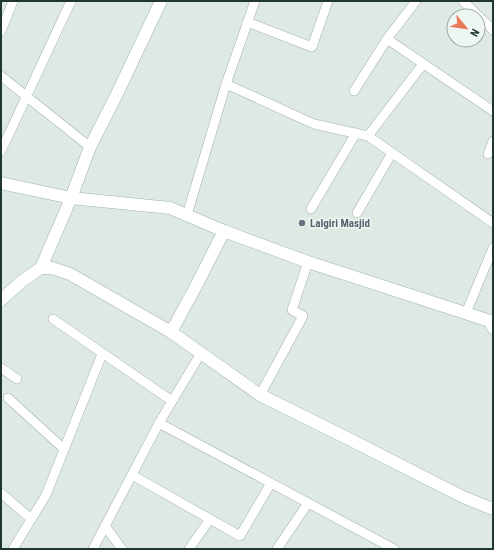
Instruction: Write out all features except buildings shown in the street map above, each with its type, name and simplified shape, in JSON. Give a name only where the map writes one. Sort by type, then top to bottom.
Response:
[{"type":"street","points":[[1,31],[13,1]]},
{"type":"street","points":[[1,151],[71,1]]},
{"type":"street","points":[[1,300],[22,281],[41,268],[71,198],[90,147],[161,1]]},
{"type":"street","points":[[187,215],[226,84],[255,1]]},
{"type":"street","points":[[247,22],[312,47],[328,1]]},
{"type":"street","points":[[354,91],[387,39],[416,1]]},
{"type":"street","points":[[463,1],[493,30]]},
{"type":"street","points":[[387,39],[493,111]]},
{"type":"street","points":[[368,136],[423,64]]},
{"type":"street","points":[[1,76],[90,147]]},
{"type":"street","points":[[226,84],[314,124],[368,136],[493,223]]},
{"type":"street","points":[[311,209],[356,133]]},
{"type":"street","points":[[488,154],[493,141]]},
{"type":"street","points":[[356,213],[392,153]]},
{"type":"street","points":[[1,183],[71,198],[170,208],[224,231],[308,262],[492,321]]},
{"type":"street","points":[[171,332],[224,231]]},
{"type":"street","points":[[466,313],[493,248]]},
{"type":"street","points":[[260,395],[302,316],[292,310],[308,262]]},
{"type":"street","points":[[41,268],[52,268],[70,274],[171,332],[260,395],[463,497],[493,509]]},
{"type":"street","points":[[53,319],[172,401]]},
{"type":"street","points":[[94,549],[159,422],[201,353]]},
{"type":"street","points":[[13,549],[46,495],[102,354]]},
{"type":"street","points":[[1,368],[17,379]]},
{"type":"street","points":[[8,398],[64,449]]},
{"type":"street","points":[[159,422],[390,548]]},
{"type":"street","points":[[132,475],[240,536],[271,483]]},
{"type":"street","points":[[1,493],[31,520]]},
{"type":"street","points":[[277,549],[308,503]]},
{"type":"street","points":[[189,549],[210,519]]},
{"type":"street","points":[[105,526],[122,549]]},
{"type":"place","name":"Lalgiri Masjid","points":[[302,223]]}]
